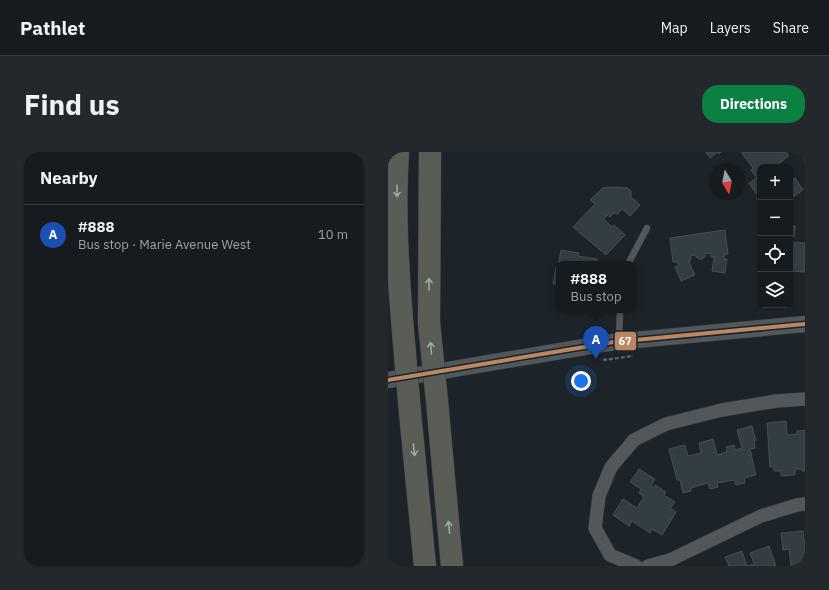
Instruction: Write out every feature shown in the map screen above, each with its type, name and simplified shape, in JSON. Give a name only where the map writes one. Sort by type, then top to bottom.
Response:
[{"type":"highway","points":[[398,152],[397,255],[410,412],[426,566]]},
{"type":"highway","points":[[430,152],[429,323],[452,566]]},
{"type":"street","points":[[388,380],[619,342],[805,324]]},
{"type":"street","points":[[636,566],[610,555],[595,528],[599,496],[611,467],[634,440],[666,424],[722,410],[776,401],[805,399]]},
{"type":"street","points":[[648,566],[670,560],[761,516],[797,504],[805,504]]},
{"type":"lane","points":[[630,261],[647,228]]},
{"type":"lane","points":[[619,342],[620,313]]},
{"type":"path","points":[[596,361],[640,355]]},
{"type":"building","points":[[706,152],[718,152],[710,158]]},
{"type":"building","points":[[741,152],[786,152],[789,156],[778,164],[757,164],[757,178],[751,170],[753,168]]},
{"type":"building","points":[[757,178],[757,195],[749,183]]},
{"type":"building","points":[[795,178],[803,190],[793,197],[793,179]]},
{"type":"building","points":[[603,188],[628,188],[631,191],[631,197],[640,205],[630,216],[622,209],[618,214],[614,213],[610,217],[607,215],[604,219],[612,227],[614,225],[625,235],[606,255],[573,227],[595,204],[590,200]]},
{"type":"building","points":[[793,226],[795,226],[794,237]]},
{"type":"building","points":[[725,230],[728,254],[724,255],[724,259],[727,259],[725,273],[712,271],[714,257],[711,257],[710,253],[705,254],[705,257],[702,259],[698,259],[695,255],[690,256],[691,260],[689,262],[695,275],[681,281],[675,267],[678,266],[678,262],[673,262],[670,238]]},
{"type":"building","points":[[793,242],[805,243],[805,272],[793,271]]},
{"type":"building","points":[[561,250],[579,253],[578,256],[597,259],[597,261],[559,261]]},
{"type":"building","points":[[556,267],[556,284],[553,284]]},
{"type":"building","points":[[786,421],[787,435],[797,434],[797,431],[805,430],[805,471],[802,471],[802,469],[795,469],[795,475],[781,476],[781,471],[774,471],[774,467],[770,467],[767,423]]},
{"type":"building","points":[[752,426],[756,441],[754,441],[755,448],[750,449],[756,475],[744,478],[745,483],[736,485],[734,480],[717,483],[718,487],[710,489],[708,483],[691,488],[691,491],[683,493],[680,480],[677,480],[669,449],[685,445],[688,456],[701,453],[699,443],[713,439],[717,455],[727,452],[726,447],[734,445],[735,450],[742,448],[737,430]]},
{"type":"building","points":[[639,469],[655,479],[651,486],[654,488],[655,485],[666,492],[664,495],[675,502],[670,508],[676,512],[662,535],[652,529],[650,533],[632,521],[629,526],[613,515],[623,499],[637,508],[644,497],[639,493],[641,489],[630,482]]},
{"type":"building","points":[[803,531],[805,540],[805,566],[791,566],[789,549],[783,550],[781,533]]},
{"type":"building","points":[[769,546],[776,566],[747,566],[754,564],[750,553]]},
{"type":"building","points":[[742,551],[747,566],[729,566],[725,557]]},
{"type":"transit line","name":"67","points":[[388,380],[614,342],[805,324]]},
{"type":"place","name":"#888","points":[[596,359]]}]
